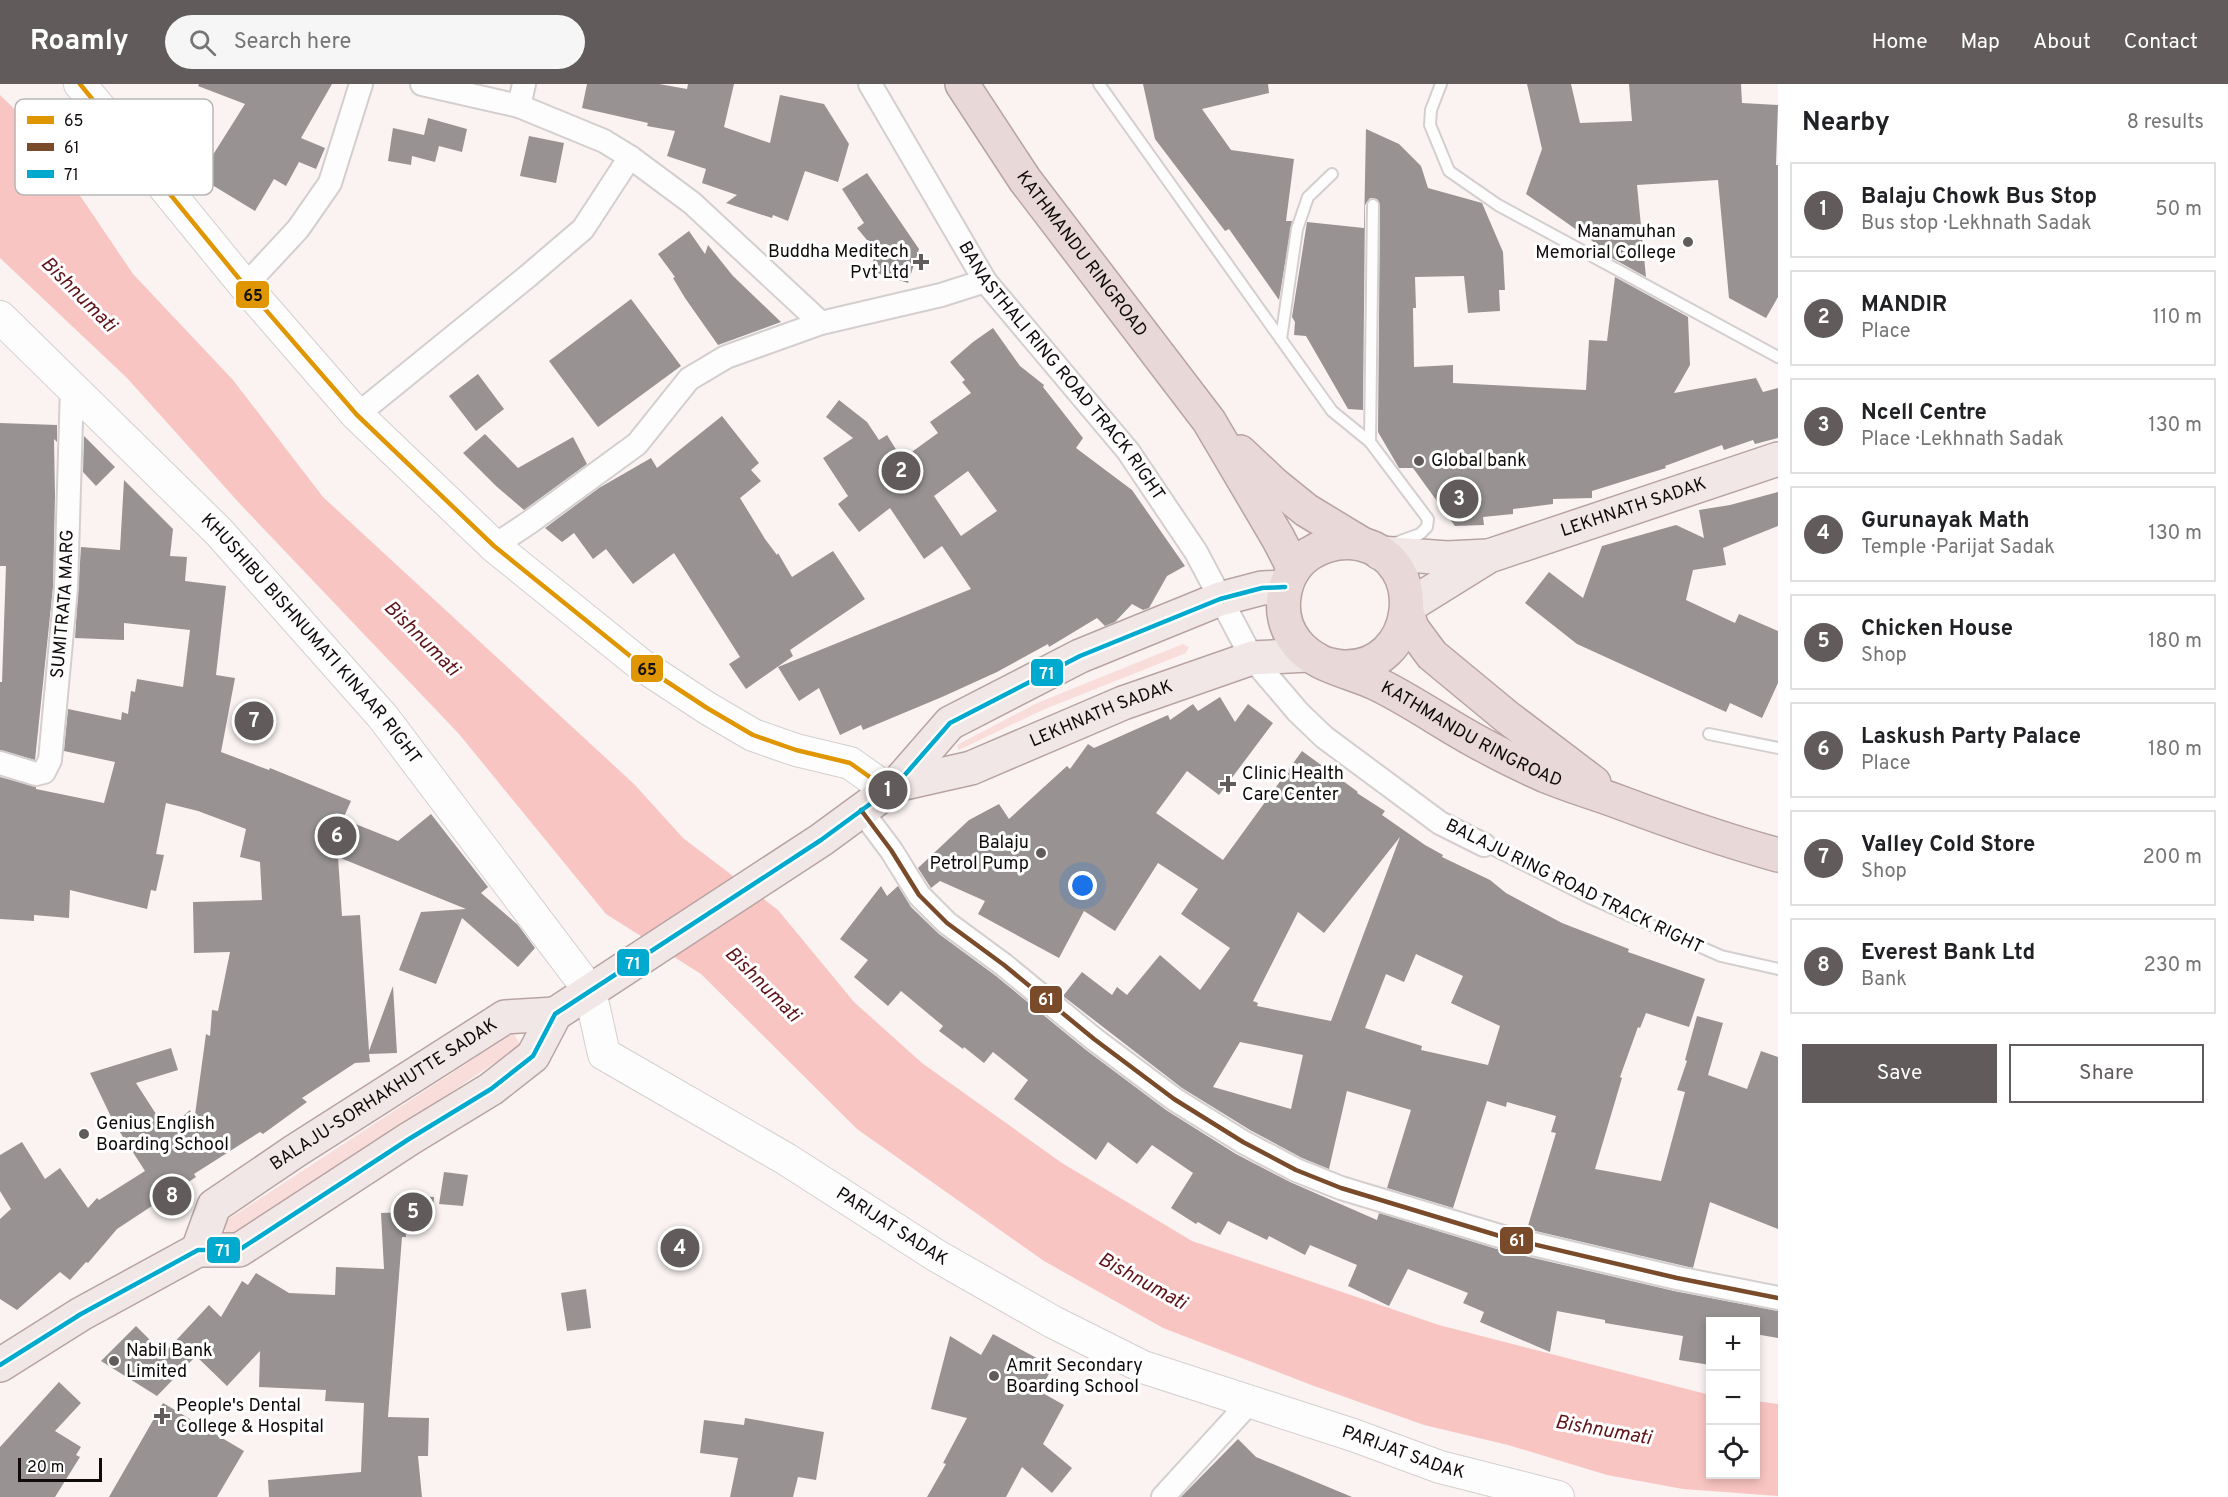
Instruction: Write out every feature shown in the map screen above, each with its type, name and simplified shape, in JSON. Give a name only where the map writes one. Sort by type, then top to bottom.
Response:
[{"type":"highway","name":"KATHMANDU RINGROAD","points":[[962,84],[1025,180],[1209,421],[1278,538],[1290,578],[1283,606],[1286,624],[1295,641],[1317,659],[1376,683],[1483,746],[1548,777],[1689,828],[1778,855]]},
{"type":"highway","name":"KATHMANDU RINGROAD","points":[[1209,421],[1274,484],[1306,510],[1392,563],[1401,577],[1406,592],[1407,610],[1412,628],[1432,655],[1507,717],[1619,802]]},
{"type":"highway","points":[[1290,578],[1304,558],[1331,543],[1347,542],[1372,549]]},
{"type":"highway","name":"KATHMANDU RINGROAD","points":[[1317,659],[1344,667],[1362,664],[1379,657],[1393,645],[1402,629],[1407,610]]},
{"type":"main road","name":"LEKHNATH SADAK","points":[[1407,610],[1489,556],[1778,459]]},
{"type":"main road","name":"LEKHNATH SADAK","points":[[1372,549],[1447,558],[1489,556]]},
{"type":"main road","name":"LEKHNATH SADAK","points":[[632,963],[821,840],[892,788],[950,723],[1080,656],[1220,599],[1290,578]]},
{"type":"main road","name":"LEKHNATH SADAK","points":[[892,788],[971,768],[1123,703],[1252,658],[1317,659]]},
{"type":"main road","name":"BALAJU-SORHAKHUTTE SADAK","points":[[198,1250],[214,1206],[295,1151],[505,1017],[555,1014],[632,963]]},
{"type":"main road","points":[[0,1365],[81,1314],[198,1250],[239,1250],[409,1139],[491,1089],[533,1056],[555,1014]]},
{"type":"street","points":[[80,84],[92,99]]},
{"type":"street","points":[[245,286],[298,229],[330,183],[361,84]]},
{"type":"street","points":[[422,84],[521,95],[604,141],[630,157],[692,203],[821,323]]},
{"type":"street","name":"BANASTHALI RING ROAD TRACK RIGHT","points":[[870,84],[985,281],[1128,451],[1196,552],[1252,658]]},
{"type":"street","points":[[357,415],[583,229],[630,157]]},
{"type":"street","points":[[171,195],[245,286],[357,415],[494,546],[639,664],[707,708],[753,735],[796,750],[850,763],[892,788]]},
{"type":"street","points":[[494,546],[637,444],[689,379],[726,357],[821,323],[941,295],[985,281]]},
{"type":"street","name":"KHUSHIBU BISHNUMATI KINAAR RIGHT","points":[[0,317],[219,532],[383,717],[590,991]]},
{"type":"street","name":"SUMITRATA MARG","points":[[0,763],[36,774],[44,771],[50,760],[66,588],[72,387]]},
{"type":"street","name":"BALAJU RING ROAD TRACK RIGHT","points":[[1252,658],[1298,712],[1324,737],[1440,823],[1484,845]]},
{"type":"street","points":[[861,810],[891,850],[919,895],[947,923],[1094,1039],[1174,1098],[1243,1142],[1296,1170],[1341,1188],[1503,1237],[1677,1278],[1778,1298]]},
{"type":"street","name":"PARIJAT SADAK","points":[[590,991],[604,1054],[786,1159],[937,1256],[1053,1322],[1143,1367],[1353,1435],[1440,1467],[1558,1497]]},
{"type":"street","points":[[1163,1497],[1250,1402]]},
{"type":"lane","points":[[1099,84],[1332,411],[1370,442],[1428,519],[1427,528],[1420,534],[1372,549]]},
{"type":"lane","points":[[1441,84],[1431,110],[1430,125],[1449,171],[1498,205],[1778,357]]},
{"type":"lane","points":[[1281,339],[1297,229],[1308,197],[1332,174]]},
{"type":"lane","points":[[1370,442],[1373,205]]},
{"type":"lane","points":[[1709,734],[1778,748]]},
{"type":"lane","name":"BALAJU RING ROAD TRACK RIGHT","points":[[1484,845],[1590,898],[1720,956],[1778,969]]},
{"type":"shaded area","points":[[1183,644],[1189,647],[1186,653],[1045,709],[959,750],[957,745],[1037,703]]},
{"type":"shaded area","points":[[513,1033],[521,1045],[231,1240],[221,1224]]},
{"type":"water","name":"Bishnumati","points":[[0,95],[15,110],[15,195],[80,195],[133,274],[233,380],[323,497],[634,784],[683,838],[778,910],[854,1002],[922,1063],[1062,1163],[1192,1241],[1439,1325],[1706,1394],[1706,1479],[1760,1479],[1760,1402],[1778,1404],[1778,1496],[1683,1489],[1607,1475],[1508,1445],[1424,1425],[1163,1328],[1044,1261],[857,1129],[701,974],[606,914],[459,734],[241,505],[127,378],[0,258]]},
{"type":"building","points":[[199,84],[332,84],[301,138],[325,148],[316,169],[299,162],[286,186],[274,179],[255,211],[213,186],[213,155],[245,104],[198,86]]},
{"type":"building","points":[[587,84],[659,84],[687,89],[688,84],[734,84],[724,127],[770,143],[780,95],[824,104],[849,144],[838,182],[805,171],[788,221],[726,203],[737,195],[702,183],[706,169],[667,156],[675,131],[647,126],[648,123],[582,108]]},
{"type":"building","points":[[1143,84],[1268,84],[1269,93],[1202,109],[1231,150],[1294,159],[1286,221],[1292,221],[1279,300],[1229,229],[1225,231],[1155,139]]},
{"type":"building","points":[[1527,84],[1571,84],[1580,123],[1632,121],[1629,84],[1741,84],[1742,103],[1778,105],[1776,165],[1778,165],[1778,297],[1766,318],[1729,298],[1718,180],[1637,185],[1646,277],[1612,258],[1612,255],[1526,194],[1542,149]]},
{"type":"building","points":[[428,118],[467,129],[462,152],[439,146],[435,162],[412,156],[411,165],[388,161],[393,128],[424,135]]},
{"type":"building","points":[[1366,129],[1399,144],[1421,166],[1428,188],[1482,203],[1503,252],[1505,290],[1499,290],[1500,311],[1468,313],[1464,276],[1415,277],[1414,367],[1453,365],[1453,383],[1586,390],[1589,340],[1607,341],[1615,277],[1688,317],[1690,365],[1674,393],[1756,378],[1763,392],[1778,388],[1778,438],[1755,444],[1753,440],[1724,450],[1722,445],[1665,466],[1666,468],[1592,491],[1592,498],[1553,499],[1553,504],[1513,509],[1513,514],[1483,517],[1484,525],[1455,526],[1413,468],[1399,468],[1378,432],[1380,205],[1377,199],[1370,198],[1365,205],[1363,410],[1348,409],[1306,336],[1294,335],[1295,322],[1292,317],[1307,222],[1364,228]]},
{"type":"building","points":[[529,136],[564,143],[556,183],[520,176]]},
{"type":"building","points":[[867,173],[919,249],[908,283],[870,271],[876,251],[857,228],[864,223],[842,189]]},
{"type":"building","points":[[689,231],[705,254],[708,245],[733,276],[781,322],[718,345],[658,254]]},
{"type":"building","points":[[631,299],[681,366],[598,427],[549,361]]},
{"type":"building","points":[[993,328],[1020,366],[1044,385],[1043,387],[1083,438],[1076,448],[1132,490],[1185,566],[1167,576],[1149,608],[1143,610],[1132,604],[1115,622],[1105,626],[1097,618],[1049,647],[1048,644],[997,672],[863,730],[861,725],[840,735],[819,688],[799,701],[778,667],[971,589],[942,546],[924,559],[890,508],[859,532],[838,504],[848,496],[823,458],[853,438],[826,417],[839,400],[867,422],[879,440],[887,435],[902,459],[938,433],[930,422],[971,393],[962,382],[965,380],[950,362]],"holes":[[[968,471],[997,511],[961,536],[934,496]]]},
{"type":"building","points":[[478,374],[504,409],[476,431],[449,396]]},
{"type":"building","points":[[722,416],[759,463],[751,470],[761,481],[740,498],[792,577],[833,551],[865,599],[790,650],[793,656],[746,689],[729,664],[740,657],[674,553],[633,584],[606,549],[593,559],[574,533],[562,542],[545,528],[599,488],[651,458],[657,468]]},
{"type":"building","points":[[0,423],[57,425],[57,442],[54,439],[53,587],[35,760],[0,750],[0,682],[2,682],[6,566],[0,566]]},
{"type":"building","points":[[485,434],[518,468],[573,437],[587,464],[524,510],[463,453]]},
{"type":"building","points":[[84,436],[115,467],[96,486],[83,472]]},
{"type":"building","points":[[124,480],[173,529],[170,556],[187,557],[185,581],[226,586],[216,675],[235,678],[221,752],[269,770],[270,768],[351,801],[343,819],[398,841],[431,814],[488,887],[481,893],[518,925],[535,948],[518,967],[462,918],[436,984],[399,970],[421,912],[466,909],[338,857],[342,916],[360,915],[369,1051],[393,986],[397,1053],[369,1054],[370,1062],[355,1063],[302,1098],[307,1102],[263,1134],[260,1132],[194,1174],[196,1177],[117,1229],[70,1280],[60,1272],[17,1310],[0,1299],[0,1219],[11,1209],[0,1191],[0,1155],[22,1142],[45,1179],[60,1168],[88,1208],[97,1198],[99,1200],[145,1171],[114,1123],[90,1073],[171,1048],[178,1070],[136,1083],[167,1131],[190,1110],[194,1122],[206,1034],[210,1036],[212,1010],[218,1011],[230,952],[194,953],[193,902],[262,900],[260,862],[240,857],[246,829],[198,811],[166,803],[156,854],[164,855],[156,891],[151,890],[147,909],[70,890],[69,918],[34,915],[34,921],[0,919],[0,777],[36,787],[36,789],[104,803],[115,762],[64,751],[68,709],[121,720],[122,712],[128,714],[131,691],[135,692],[137,679],[183,687],[190,630],[124,623],[124,640],[75,638],[81,547],[120,550]]},
{"type":"building","points":[[1778,492],[1778,526],[1723,548],[1726,565],[1693,570],[1686,600],[1735,623],[1739,614],[1778,631],[1778,683],[1762,718],[1730,703],[1726,712],[1577,644],[1525,603],[1549,572],[1583,598],[1602,546],[1676,525],[1704,538],[1699,510],[1730,505]]},
{"type":"building","points":[[1220,697],[1235,722],[1248,704],[1273,723],[1219,795],[1187,771],[1156,813],[1223,860],[1302,751],[1357,793],[1385,811],[1382,815],[1443,855],[1442,857],[1490,880],[1506,893],[1562,923],[1629,949],[1628,952],[1705,979],[1689,1027],[1646,1013],[1640,1028],[1638,1027],[1620,1077],[1622,1078],[1595,1169],[1661,1181],[1685,1092],[1677,1090],[1687,1061],[1685,1060],[1697,1016],[1723,1023],[1708,1075],[1747,1089],[1761,1051],[1778,1057],[1778,1229],[1710,1202],[1693,1268],[1527,1229],[1556,1133],[1551,1132],[1556,1116],[1507,1102],[1506,1107],[1487,1101],[1453,1208],[1387,1188],[1411,1110],[1347,1091],[1329,1169],[1302,1158],[1250,1130],[1182,1088],[1063,996],[1082,972],[1112,995],[1117,987],[1127,995],[1160,955],[1200,990],[1230,948],[1181,914],[1198,889],[1158,863],[1115,931],[1084,911],[1059,958],[978,914],[985,901],[940,881],[931,888],[918,868],[969,820],[999,804],[1009,819],[1067,766],[1070,769],[1088,744],[1094,748],[1168,715],[1170,720],[1193,704],[1198,711]],"holes":[[[1400,837],[1331,1021],[1257,1006],[1258,1003],[1253,1001],[1298,912],[1324,933]],[[1416,954],[1463,976],[1451,1003],[1500,1026],[1488,1065],[1421,1050],[1422,1046],[1365,1028],[1386,974],[1404,982]],[[1240,1042],[1303,1055],[1291,1109],[1213,1087]]]},
{"type":"building","points":[[881,886],[887,896],[898,886],[911,907],[939,934],[996,976],[1086,1050],[1166,1110],[1236,1154],[1290,1182],[1377,1220],[1379,1213],[1500,1250],[1674,1291],[1778,1311],[1778,1338],[1760,1335],[1760,1317],[1706,1317],[1706,1364],[1679,1360],[1683,1336],[1605,1323],[1605,1320],[1557,1311],[1550,1352],[1480,1322],[1484,1312],[1463,1303],[1468,1293],[1408,1269],[1389,1306],[1348,1286],[1357,1265],[1310,1245],[1305,1255],[1269,1236],[1267,1240],[1228,1221],[1220,1235],[1198,1222],[1196,1224],[1171,1208],[1193,1173],[1152,1145],[1137,1164],[1108,1142],[1096,1160],[1014,1099],[1028,1080],[993,1052],[984,1063],[939,1031],[943,1026],[901,991],[888,1006],[854,977],[868,960],[840,939]]},
{"type":"building","points":[[444,1172],[468,1175],[463,1206],[439,1204]]},
{"type":"building","points":[[412,1196],[434,1197],[432,1222],[411,1221]]},
{"type":"building","points":[[404,1212],[406,1237],[402,1237],[388,1417],[429,1418],[428,1456],[418,1456],[422,1497],[269,1497],[268,1480],[361,1472],[364,1403],[325,1401],[326,1390],[259,1387],[260,1351],[227,1386],[196,1356],[157,1396],[101,1361],[136,1326],[158,1348],[163,1344],[168,1349],[209,1305],[221,1317],[242,1281],[248,1285],[256,1273],[289,1293],[335,1295],[336,1267],[384,1269],[381,1213]]},
{"type":"building","points":[[586,1289],[591,1328],[567,1331],[561,1293]]},
{"type":"building","points":[[993,1334],[1053,1367],[1039,1391],[1064,1405],[1043,1444],[1072,1468],[1052,1493],[1022,1467],[1006,1497],[927,1497],[946,1464],[943,1463],[967,1418],[931,1409],[950,1336],[981,1355]]},
{"type":"building","points":[[59,1382],[81,1403],[55,1431],[81,1447],[76,1455],[80,1457],[55,1497],[0,1497],[0,1447]]},
{"type":"building","points":[[163,1403],[244,1451],[217,1497],[109,1497]]},
{"type":"building","points":[[745,1418],[824,1432],[816,1480],[798,1477],[793,1497],[730,1497],[738,1458],[700,1453],[704,1420],[744,1425]]},
{"type":"building","points":[[1238,1439],[1256,1457],[1352,1497],[1181,1497]]},
{"type":"transit line","name":"65","points":[[80,84],[92,99]]},
{"type":"transit line","name":"65","points":[[171,195],[245,286],[357,415],[494,546],[640,664],[707,708],[753,735],[796,750],[850,763],[888,790]]},
{"type":"transit line","name":"71","points":[[0,1365],[81,1314],[198,1250],[239,1250],[409,1139],[491,1089],[533,1056],[555,1014],[821,840],[896,785],[950,723],[1080,656],[1220,599],[1262,588],[1285,587]]},
{"type":"transit line","name":"61","points":[[861,810],[891,850],[919,895],[947,923],[1174,1099],[1243,1142],[1296,1170],[1341,1188],[1503,1237],[1677,1278],[1778,1298]]},
{"type":"place","name":"Manamuhan Memorial College","points":[[1688,242]]},
{"type":"place","name":"Buddha Meditech Pvt Ltd","points":[[921,262]]},
{"type":"place","name":"Global bank","points":[[1419,461]]},
{"type":"place","name":"MANDIR","points":[[901,471]]},
{"type":"place","name":"Ncell Centre","points":[[1459,499]]},
{"type":"place","name":"Valley Cold Store","points":[[254,721]]},
{"type":"place","name":"Clinic Health Care Center","points":[[1228,784]]},
{"type":"place","name":"Balaju Chowk Bus Stop","points":[[888,790]]},
{"type":"place","name":"Laskush Party Palace","points":[[337,836]]},
{"type":"place","name":"Balaju Petrol Pump","points":[[1041,853]]},
{"type":"place","name":"Genius English Boarding School","points":[[84,1134]]},
{"type":"place","name":"Everest Bank Ltd","points":[[172,1196]]},
{"type":"place","name":"Chicken House","points":[[413,1212]]},
{"type":"place","name":"Gurunayak Math","points":[[680,1248]]},
{"type":"place","name":"Nabil Bank Limited","points":[[114,1361]]},
{"type":"place","name":"Amrit Secondary Boarding School","points":[[994,1376]]},
{"type":"place","name":"People's Dental College & Hospital","points":[[162,1416]]}]
